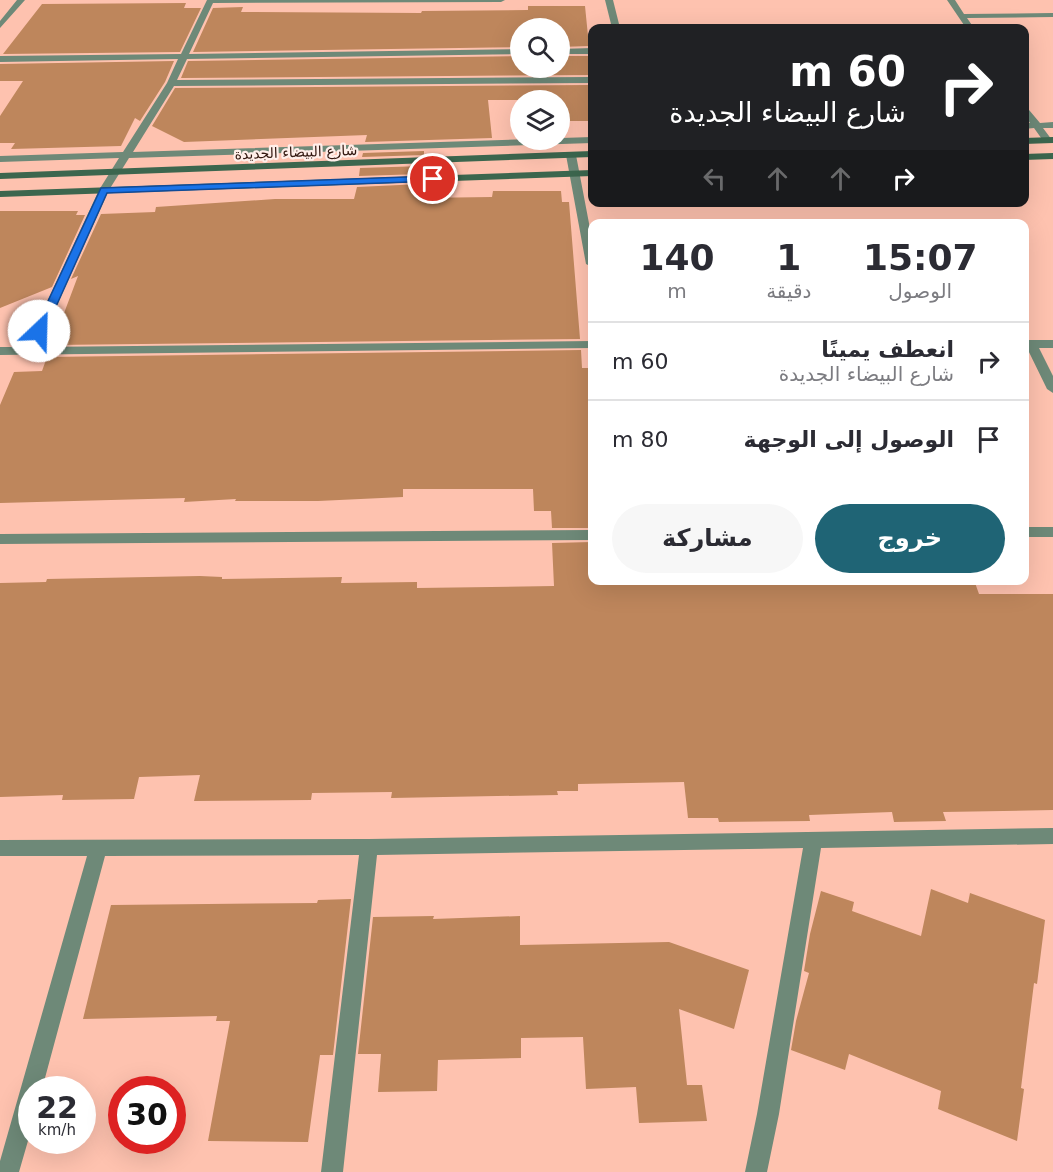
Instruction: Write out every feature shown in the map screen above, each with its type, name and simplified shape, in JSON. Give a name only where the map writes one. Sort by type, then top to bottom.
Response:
[{"type":"street","points":[[0,26],[21,0]]},
{"type":"street","points":[[30,351],[104,190],[171,83],[211,1],[501,0]]},
{"type":"street","points":[[609,0],[615,24]]},
{"type":"street","points":[[951,0],[967,24]]},
{"type":"street","points":[[962,16],[1053,15]]},
{"type":"street","points":[[570,52],[588,51]]},
{"type":"street","points":[[0,59],[510,52]]},
{"type":"street","points":[[171,83],[588,80]]},
{"type":"street","points":[[1029,114],[1050,140]]},
{"type":"street","points":[[1029,126],[1053,126]]},
{"type":"street","points":[[0,159],[588,140]]},
{"type":"street","points":[[1029,141],[1050,140]]},
{"type":"street","name":"شارع البيضاء الجديدة","points":[[0,176],[588,154]]},
{"type":"street","points":[[571,155],[588,244]]},
{"type":"street","points":[[1029,158],[1053,156]]},
{"type":"street","name":"شارع البيضاء الجديدة","points":[[0,194],[588,173]]},
{"type":"street","points":[[1029,344],[1053,344]]},
{"type":"street","points":[[0,351],[588,345]]},
{"type":"street","points":[[1029,346],[1053,389]]},
{"type":"street","points":[[1029,532],[1053,532]]},
{"type":"street","points":[[0,539],[588,535]]},
{"type":"street","points":[[0,848],[369,847],[1053,836]]},
{"type":"street","points":[[756,1172],[768,1114],[813,840]]},
{"type":"street","points":[[8,1172],[99,846]]},
{"type":"street","points":[[333,1172],[369,847]]},
{"type":"building","points":[[186,3],[184,8],[201,8],[180,52],[3,54],[42,4]]},
{"type":"building","points":[[528,6],[585,6],[588,46],[570,47],[570,18],[510,18],[510,47],[193,52],[213,8],[243,7],[241,12],[421,13],[422,11],[528,10]]},
{"type":"building","points":[[510,56],[510,76],[181,78],[188,61]]},
{"type":"building","points":[[570,56],[588,56],[588,75],[570,75]]},
{"type":"building","points":[[174,61],[165,82],[140,121],[135,118],[121,146],[11,149],[15,143],[0,143],[0,116],[23,81],[0,81],[0,64]]},
{"type":"building","points":[[588,85],[588,121],[570,121],[570,90],[510,90],[510,100],[488,100],[492,138],[365,142],[367,135],[184,142],[152,126],[175,88]]},
{"type":"building","points":[[424,151],[424,155],[362,157],[363,153]]},
{"type":"building","points":[[423,166],[422,174],[359,176],[360,168]]},
{"type":"building","points":[[421,184],[420,198],[492,197],[493,191],[561,191],[562,202],[569,202],[580,339],[52,345],[78,276],[71,279],[101,214],[155,212],[156,207],[275,199],[354,199],[357,187]]},
{"type":"building","points":[[0,211],[78,211],[76,215],[85,215],[52,287],[0,308]]},
{"type":"building","points":[[581,350],[582,368],[588,368],[588,528],[552,528],[551,511],[534,511],[533,489],[403,489],[403,497],[318,501],[235,501],[236,499],[184,502],[185,498],[0,503],[0,405],[14,372],[42,371],[47,357]]},
{"type":"building","points":[[588,542],[588,585],[976,585],[979,594],[1053,594],[1053,810],[943,812],[946,821],[894,822],[892,812],[809,815],[810,821],[719,822],[718,818],[688,818],[684,782],[578,784],[578,791],[557,791],[558,795],[391,798],[392,792],[312,793],[311,800],[194,801],[200,775],[139,777],[134,799],[62,800],[63,795],[0,797],[0,583],[46,582],[47,579],[200,576],[222,577],[222,579],[342,577],[341,583],[417,582],[417,588],[554,586],[552,543]]},
{"type":"building","points":[[931,889],[968,903],[970,893],[1045,920],[1037,984],[1034,983],[1017,1141],[938,1109],[941,1091],[849,1054],[845,1070],[791,1050],[809,973],[804,971],[810,934],[821,891],[854,902],[852,911],[921,936]]},
{"type":"building","points":[[351,899],[333,1055],[320,1055],[308,1142],[208,1141],[230,1021],[216,1021],[217,1016],[83,1019],[111,905],[317,903],[318,900]]},
{"type":"building","points":[[434,916],[433,919],[520,916],[520,945],[669,942],[749,970],[734,1029],[679,1009],[687,1085],[702,1085],[707,1121],[639,1123],[636,1087],[586,1089],[583,1037],[521,1038],[521,1058],[438,1060],[437,1091],[378,1092],[381,1054],[358,1054],[373,917]]},
{"type":"route","points":[[39,331],[104,190],[433,179]]}]
